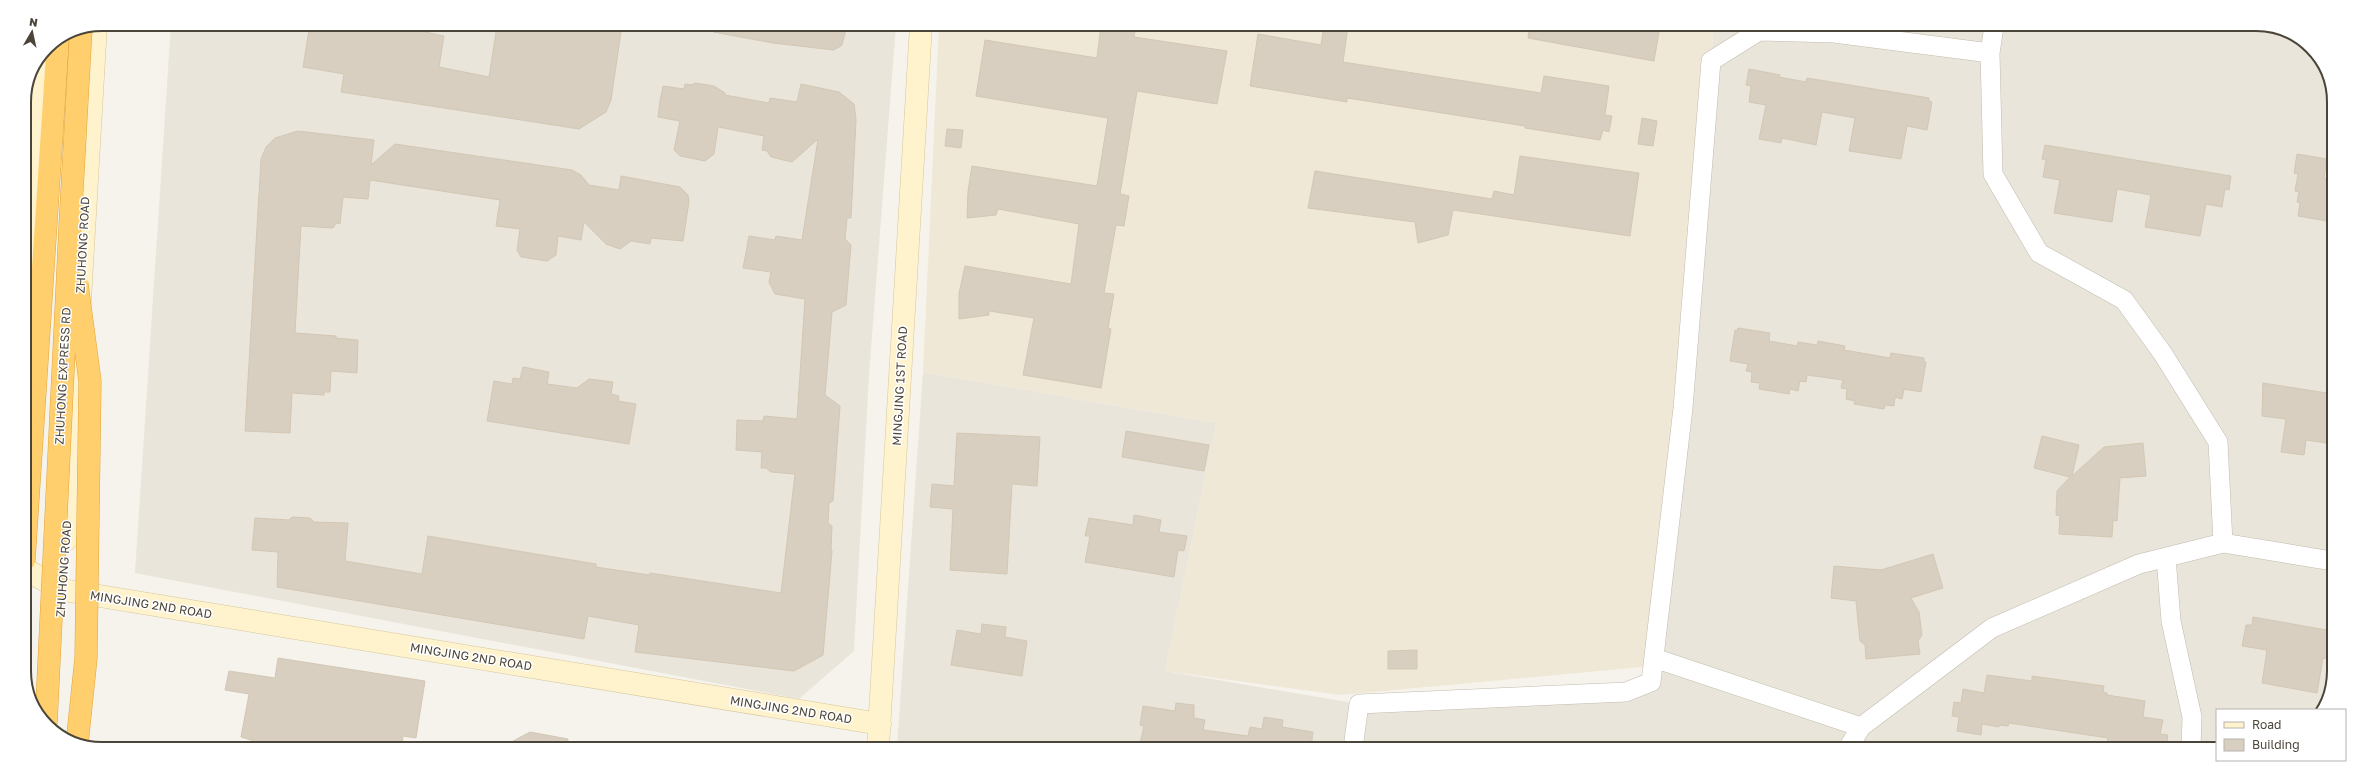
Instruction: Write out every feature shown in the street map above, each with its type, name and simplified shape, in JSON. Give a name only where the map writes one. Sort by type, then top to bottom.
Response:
[{"type":"highway","name":"ZHUHONG EXPRESS RD","points":[[46,715],[81,34]]},
{"type":"highway","name":"ZHUHONG EXPRESS RD","points":[[31,464],[58,47]]},
{"type":"highway","points":[[70,227],[90,380],[86,658],[78,738]]},
{"type":"highway","points":[[31,394],[39,355]]},
{"type":"street","name":"MINGJING 1ST ROAD","points":[[878,742],[921,31]]},
{"type":"street","points":[[1355,742],[1359,704],[1626,692],[1651,682],[1682,408],[1712,61],[1759,31],[1834,33],[1990,53]]},
{"type":"street","points":[[1993,31],[1990,53],[1993,174],[2040,253],[2124,300],[2163,354],[2218,442],[2223,543]]},
{"type":"street","name":"ZHUHONG ROAD","points":[[53,722],[63,590],[96,32]]},
{"type":"street","points":[[31,154],[35,77]]},
{"type":"street","points":[[1852,742],[1861,727],[1992,628],[2139,564],[2223,543],[2327,560]]},
{"type":"street","points":[[2166,557],[2171,621],[2192,717],[2191,742]]},
{"type":"street","name":"MINGJING 2ND ROAD","points":[[31,573],[63,590],[880,724]]},
{"type":"street","points":[[1654,658],[1861,727]]},
{"type":"shaded area","points":[[171,31],[896,31],[869,375],[854,651],[799,699],[135,573]]},
{"type":"shaded area","points":[[939,31],[1714,31],[1653,666],[1340,695],[1165,671],[1216,423],[923,372]]},
{"type":"shaded area","points":[[1714,31],[2256,31],[2274,33],[2283,36],[2299,46],[2309,55],[2322,75],[2327,97],[2327,671],[2325,689],[2316,709],[2216,709],[2216,742],[897,742],[923,372],[1216,423],[1165,671],[1359,704],[1637,688],[1654,657]]},
{"type":"building","points":[[309,31],[420,31],[444,36],[439,67],[489,77],[496,31],[621,31],[611,100],[606,112],[579,129],[341,92],[344,74],[303,67]]},
{"type":"building","points":[[846,31],[842,45],[834,50],[773,43],[713,32]]},
{"type":"building","points":[[1100,31],[1135,31],[1134,37],[1227,51],[1217,104],[1137,91],[1120,194],[1129,196],[1124,226],[1116,225],[1104,293],[1114,294],[1108,328],[1111,329],[1101,388],[1023,375],[1034,318],[989,311],[989,315],[959,319],[959,293],[965,266],[1071,284],[1079,224],[998,209],[996,215],[967,218],[968,191],[972,166],[1097,186],[1108,118],[976,96],[985,40],[1097,58]]},
{"type":"building","points":[[1323,31],[1347,31],[1343,62],[1541,93],[1544,76],[1609,86],[1605,115],[1612,116],[1609,132],[1603,130],[1600,140],[1525,128],[1525,126],[1347,98],[1347,102],[1250,86],[1258,34],[1321,45]]},
{"type":"building","points":[[1529,31],[1659,31],[1654,61],[1528,38]]},
{"type":"building","points":[[1749,69],[1806,82],[1807,78],[1929,98],[1929,101],[1932,102],[1927,130],[1907,126],[1901,159],[1849,151],[1855,118],[1822,112],[1816,145],[1782,138],[1781,143],[1759,139],[1766,105],[1749,102],[1751,86],[1746,85]]},
{"type":"building","points":[[695,83],[714,86],[725,93],[725,95],[769,103],[770,98],[797,102],[801,84],[839,92],[854,104],[856,120],[851,218],[847,218],[845,239],[851,245],[846,305],[832,312],[825,395],[840,406],[833,501],[829,503],[828,523],[832,526],[832,551],[823,655],[794,671],[635,652],[639,625],[588,616],[584,639],[277,587],[278,552],[252,550],[255,518],[289,520],[292,517],[310,518],[314,522],[348,523],[345,561],[422,574],[428,536],[596,564],[596,567],[649,575],[650,573],[781,593],[795,474],[771,472],[766,468],[761,468],[762,452],[736,450],[737,420],[763,421],[764,416],[797,419],[805,299],[775,294],[769,282],[771,272],[743,268],[749,236],[775,240],[776,236],[802,240],[818,139],[792,162],[771,157],[767,151],[762,150],[764,136],[718,127],[714,154],[705,161],[680,156],[674,150],[680,121],[658,117],[663,86],[684,89],[685,84],[692,85]]},
{"type":"building","points":[[1642,118],[1657,121],[1653,146],[1638,144]]},
{"type":"building","points":[[947,129],[963,130],[961,148],[945,146]]},
{"type":"building","points":[[298,131],[374,140],[371,165],[395,144],[572,170],[581,175],[589,185],[619,190],[621,176],[680,187],[688,195],[689,201],[683,241],[651,238],[650,244],[631,241],[620,249],[606,244],[584,222],[581,240],[558,236],[556,255],[547,261],[521,257],[517,250],[520,229],[496,226],[500,200],[370,180],[368,199],[343,197],[340,224],[336,223],[333,228],[301,226],[295,333],[336,336],[336,338],[358,340],[357,373],[331,371],[330,392],[324,392],[324,395],[292,393],[290,433],[245,431],[261,159],[266,147],[275,138]]},
{"type":"building","points":[[2045,145],[2231,176],[2229,190],[2225,189],[2222,207],[2206,204],[2200,236],[2145,227],[2151,195],[2117,189],[2112,222],[2054,213],[2060,180],[2043,177],[2046,160],[2042,159]]},
{"type":"building","points":[[2297,154],[2327,159],[2324,178],[2327,178],[2327,221],[2298,216],[2300,203],[2297,202],[2299,192],[2295,191],[2298,174],[2294,173]]},
{"type":"building","points":[[1520,156],[1639,173],[1630,236],[1453,210],[1448,235],[1418,243],[1415,222],[1308,208],[1315,171],[1492,199],[1494,191],[1514,195]]},
{"type":"building","points":[[1738,328],[1770,333],[1769,341],[1797,346],[1798,342],[1817,345],[1818,341],[1845,346],[1844,350],[1890,358],[1891,353],[1924,358],[1924,362],[1926,362],[1921,392],[1904,389],[1902,399],[1895,397],[1894,406],[1885,405],[1884,409],[1854,404],[1855,401],[1846,399],[1847,389],[1841,388],[1843,380],[1807,375],[1806,382],[1800,381],[1798,391],[1790,389],[1789,394],[1759,389],[1760,383],[1751,382],[1752,372],[1746,371],[1748,364],[1730,361],[1735,330],[1737,331]]},
{"type":"building","points":[[523,367],[549,372],[547,384],[577,388],[589,379],[613,382],[611,394],[619,396],[618,401],[636,404],[629,444],[487,421],[494,381],[512,384],[513,378],[520,379]]},
{"type":"building","points":[[2263,383],[2327,393],[2326,443],[2306,440],[2304,455],[2281,452],[2286,419],[2262,416]]},
{"type":"building","points":[[1126,431],[1209,445],[1204,471],[1122,457]]},
{"type":"building","points":[[957,433],[1040,437],[1037,486],[1012,484],[1007,574],[950,570],[953,509],[930,507],[932,484],[954,486]]},
{"type":"building","points":[[2042,436],[2079,445],[2072,476],[2104,447],[2143,443],[2146,476],[2120,478],[2117,521],[2113,520],[2112,537],[2059,534],[2060,516],[2056,515],[2057,491],[2070,477],[2034,468]]},
{"type":"building","points":[[1134,515],[1161,520],[1159,532],[1187,536],[1184,551],[1178,550],[1174,577],[1085,562],[1090,536],[1085,536],[1089,518],[1133,525]]},
{"type":"building","points":[[1933,554],[1943,588],[1911,598],[1919,612],[1922,635],[1918,641],[1920,654],[1866,659],[1865,645],[1860,641],[1856,601],[1831,598],[1834,566],[1881,570]]},
{"type":"building","points":[[2253,617],[2327,630],[2327,658],[2323,658],[2317,693],[2262,683],[2267,650],[2242,646],[2246,625],[2252,625]]},
{"type":"building","points":[[982,624],[1006,627],[1005,637],[1027,641],[1022,676],[951,665],[957,630],[981,634]]},
{"type":"building","points":[[1417,650],[1417,669],[1388,669],[1388,651]]},
{"type":"building","points":[[278,658],[425,681],[416,738],[403,736],[402,742],[254,742],[241,737],[249,694],[225,690],[229,671],[275,678]]},
{"type":"building","points":[[1987,675],[2032,681],[2032,676],[2104,686],[2103,692],[2107,693],[2107,695],[2145,701],[2143,717],[2163,720],[2160,734],[2168,735],[2167,742],[2107,742],[2108,738],[2009,723],[2008,726],[1999,725],[1999,727],[1982,724],[1981,735],[1957,731],[1959,717],[1952,716],[1954,702],[1961,703],[1963,689],[1984,693]]},
{"type":"building","points":[[1176,703],[1194,705],[1194,718],[1205,720],[1203,730],[1248,736],[1250,727],[1262,729],[1264,717],[1283,720],[1282,727],[1313,732],[1312,742],[1140,742],[1144,726],[1140,725],[1143,706],[1175,711]]},
{"type":"building","points":[[530,732],[568,739],[568,742],[511,742]]}]
